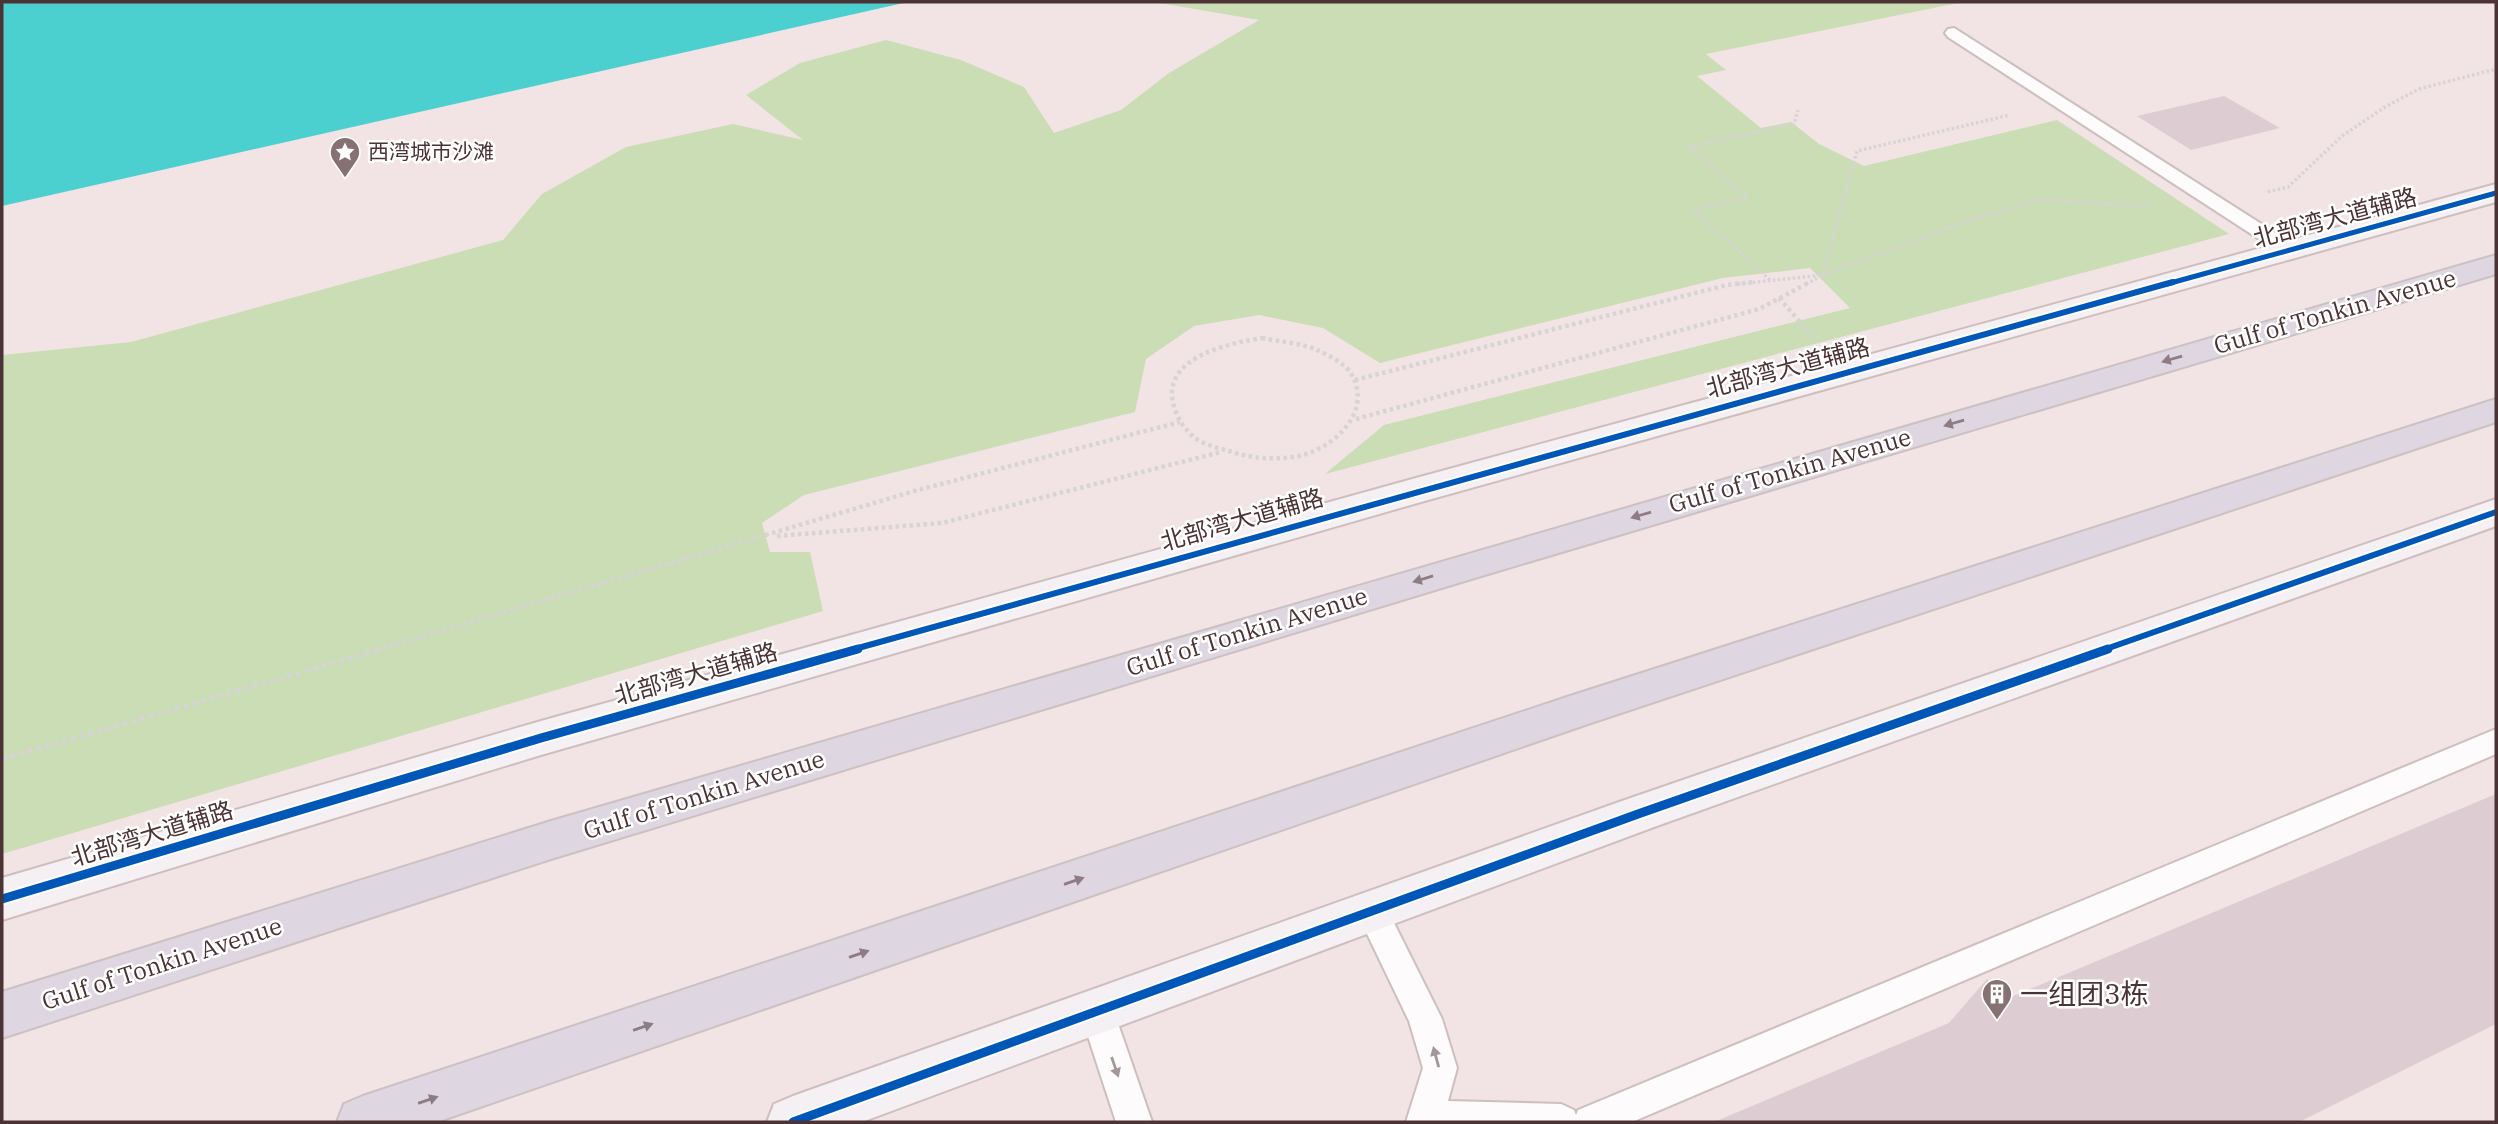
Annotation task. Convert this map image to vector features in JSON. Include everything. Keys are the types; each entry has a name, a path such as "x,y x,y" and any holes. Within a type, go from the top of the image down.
{"highway":[{"name":"Gulf of Tonkin Avenue","path":"2,1015 578,832 1467,566 2496,264"},
{"path":"363,1122 1556,718 2496,410"}],"main road":[{"name":"北部湾大道辅路","path":"2,899 554,734 1456,480 2496,193"},
{"path":"793,1122 1372,911 2496,512"}],"lane":[{"path":"1954,33 2289,250"},
{"path":"1591,1122 2496,741"},
{"path":"1372,911 1425,1019 1440,1068 1426,1120 1561,1122"},
{"path":"1097,1012 1134,1122"}],"path":[{"path":"1356,419 1759,309 1823,275 1969,220 2040,200 2159,207 2219,205 2288,187 2342,136 2385,107 2419,89 2496,69"},
{"path":"1823,275 1857,151 2061,103"},
{"path":"1770,280 1694,211 1747,198 1689,147 1794,124 1798,110"},
{"path":"1355,380 1727,285 1823,275"},
{"path":"1262,338 1301,344 1319,349 1341,362 1355,380 1360,399 1356,419 1340,437 1316,451 1296,456 1253,459 1222,452 1196,439 1180,422 1172,403 1174,383 1186,365 1207,351 1233,342 1262,338"},
{"path":"2,759 769,536 918,490 1180,422"},
{"path":"769,536 942,523 1222,452"}],"green space":[{"path":"1154,2 1963,2 1706,54 1726,70 1697,76 1761,128 1791,122 1819,144 1864,166 2057,120 2229,234 1325,474 1384,425 1850,308 1810,268 1723,278 1380,363 1323,328 1259,315 1194,326 1146,359 1135,412 804,495 762,523 770,552 810,552 823,611 2,854 2,355 131,342 503,240 542,194 626,147 733,124 803,140 746,95 800,63 886,40 961,60 1024,87 1054,133 1121,110 1169,73 1259,20"}],"water":[{"path":"2,2 908,2 2,206"}],"building":[{"path":"2224,96 2280,128 2191,150 2137,116"},
{"path":"2496,794 2496,1024 2299,1122 1714,1122 1949,1023 1987,979 2011,997"}],"cycle path":[{"path":"2,899 541,738 1416,491 2496,193"},
{"path":"793,1122 1638,814 2496,512"}],"place":[{"name":"西湾城市沙滩","path":"345,179"},
{"name":"一组团3栋","path":"1997,1021"}]}
